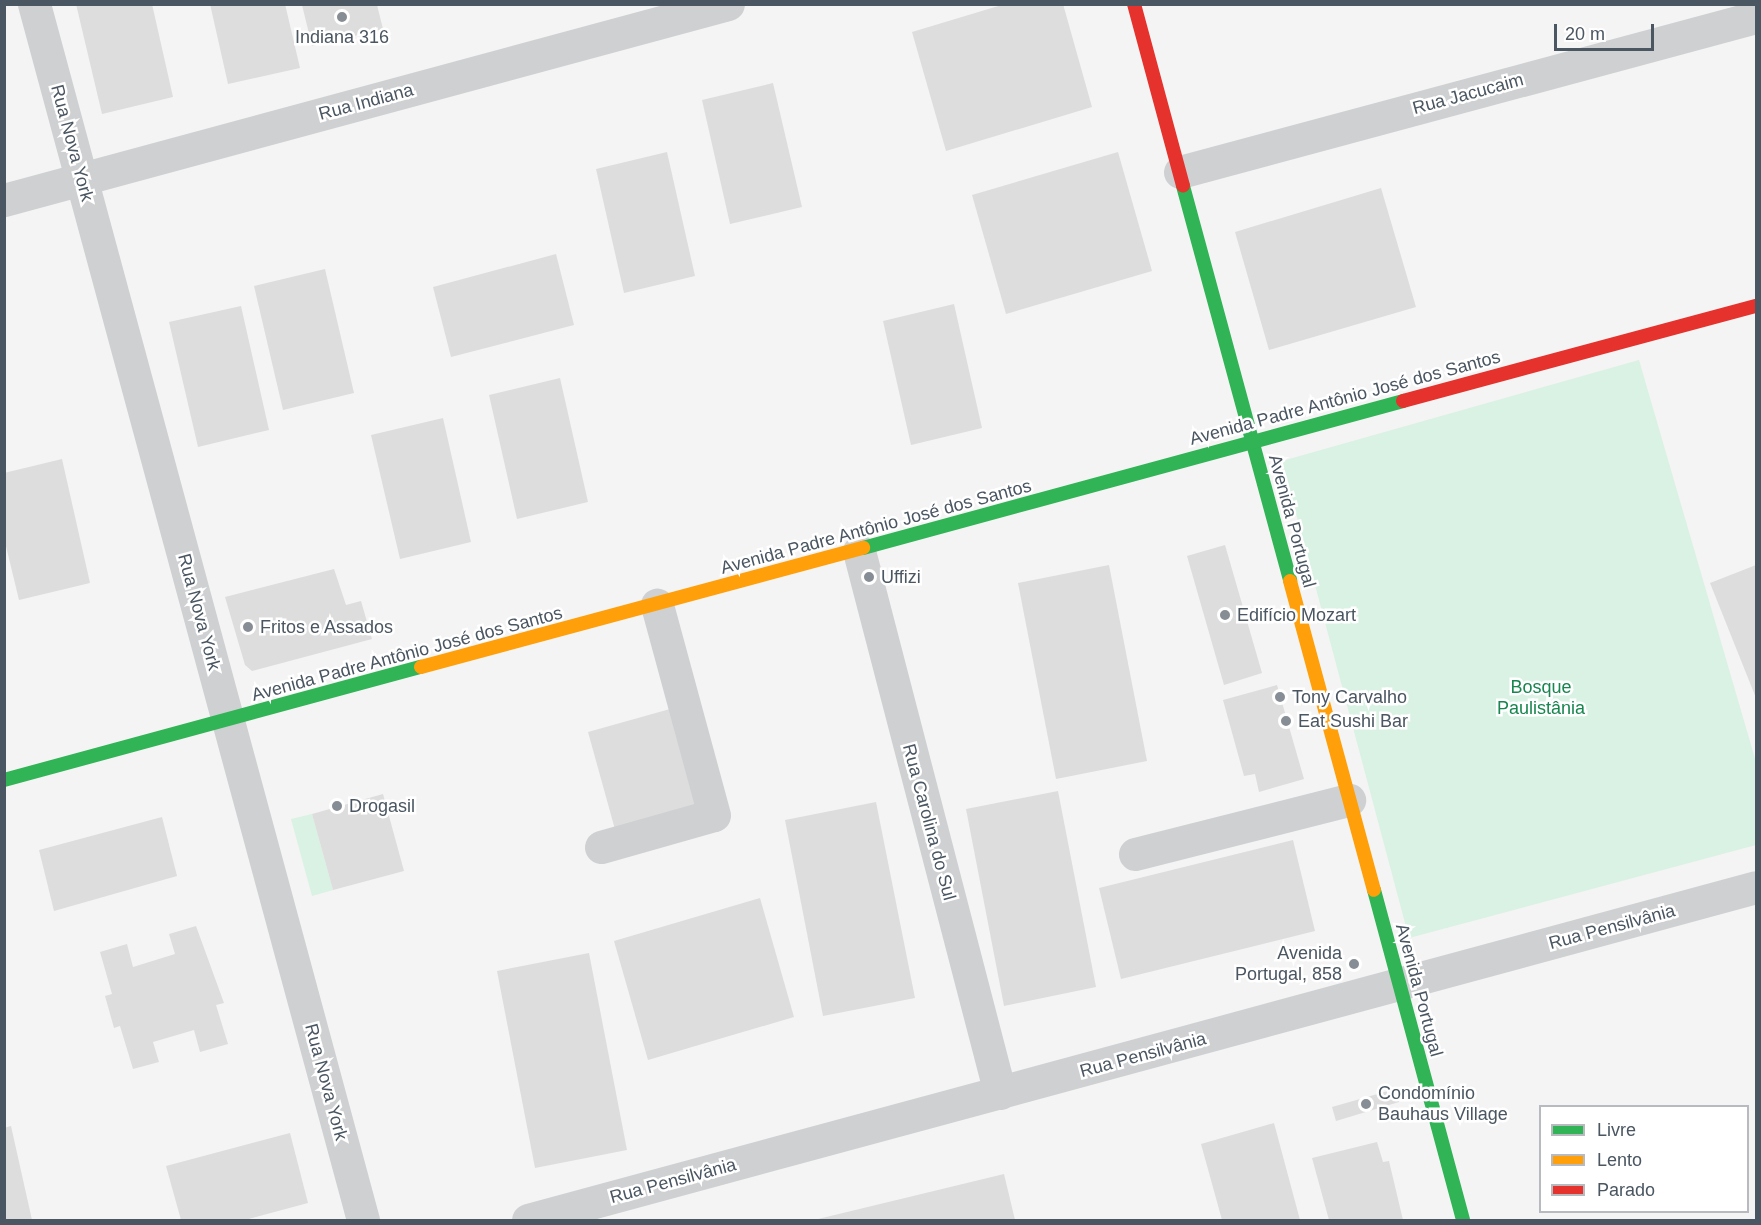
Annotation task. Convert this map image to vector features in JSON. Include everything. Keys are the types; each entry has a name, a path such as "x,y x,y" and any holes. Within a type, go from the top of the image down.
{"street":[{"name":"Rua Nova York","path":"34,4 363,1221"},
{"name":"Rua Indiana","path":"4,200 728,4"},
{"name":"Avenida Portugal","path":"1134,4 1463,1221"},
{"name":"Rua Jacucaim","path":"1180,172 1756,17"},
{"name":"Avenida Padre Antônio José dos Santos","path":"4,780 859,551 1252,441 1756,306"},
{"name":"Rua Carolina do Sul","path":"859,551 1000,1093"},
{"path":"601,847 714,815 657,605"},
{"path":"1135,854 1349,800"},
{"name":"Rua Pensilvânia","path":"528,1221 1399,986 1756,887"}],"green space":[{"name":"Bosque Paulistânia","path":"1639,360 1756,762 1756,845 1409,938 1282,461"},
{"path":"312,814 333,890 312,896 291,819"}],"building":[{"path":"76,4 152,4 173,97 102,114"},
{"path":"210,4 285,4 300,68 228,84"},
{"path":"1005,4 1063,4 1092,107 946,151 912,32"},
{"name":"Indiana 316","path":"302,5 377,5 383,29 312,46"},
{"path":"773,83 802,207 730,224 702,100"},
{"path":"667,152 695,276 624,293 596,169"},
{"path":"1118,152 1152,271 1006,314 972,195"},
{"path":"1381,188 1416,307 1269,350 1235,232"},
{"path":"556,254 574,325 451,357 433,287"},
{"path":"325,269 354,393 283,410 254,286"},
{"path":"954,304 982,428 911,445 883,321"},
{"path":"241,306 269,430 198,447 169,322"},
{"path":"560,378 588,502 517,519 489,395"},
{"path":"443,418 471,542 400,559 371,435"},
{"path":"62,459 90,583 19,600 4,538 4,473"},
{"name":"Edifício Mozart","path":"1225,545 1262,673 1224,685 1187,556"},
{"path":"1109,565 1147,761 1056,779 1018,583"},
{"path":"1756,565 1756,698 1710,583"},
{"path":"334,569 346,605 361,601 372,639 252,671 245,665 225,597"},
{"path":"1277,685 1304,779 1259,792 1255,774 1244,776 1223,700"},
{"path":"670,709 697,810 616,833 588,732"},
{"path":"1058,791 1096,987 1004,1006 966,809"},
{"path":"383,794 404,871 333,890 312,814"},
{"path":"876,802 915,998 823,1016 785,820"},
{"path":"162,817 177,876 54,911 39,850"},
{"path":"1293,840 1315,931 1121,979 1099,888"},
{"path":"760,898 794,1017 648,1060 614,941"},
{"path":"196,926 224,1003 216,1005 228,1044 200,1052 194,1030 153,1042 159,1062 133,1069 120,1026 114,1028 105,996 112,994 100,952 127,944 133,967 175,954 169,934"},
{"path":"589,953 627,1150 535,1168 497,971"},
{"name":"Condomínio Bauhaus Village","path":"1395,1089 1399,1102 1336,1121 1332,1107"},
{"path":"1274,1123 1300,1220 1222,1220 1201,1144"},
{"path":"11,1126 32,1220 4,1220 4,1128"},
{"path":"290,1133 308,1203 245,1220 181,1220 166,1166"},
{"path":"1377,1142 1383,1162 1389,1161 1403,1220 1329,1220 1312,1158"},
{"path":"1004,1174 1015,1220 814,1220"}],"traffic: fast":[{"path":"1183,186 1290,581"},
{"path":"863,548 1403,401"},
{"path":"4,780 421,667"},
{"path":"1374,890 1463,1220"}],"traffic: slow":[{"path":"421,667 863,548"},
{"path":"1290,581 1374,890"}],"traffic: jam":[{"path":"1134,4 1183,186"},
{"path":"1403,401 1756,306"}],"place":[{"name":"Indiana 316","path":"342,17"},
{"name":"Uffizi","path":"869,577"},
{"name":"Edifício Mozart","path":"1225,615"},
{"name":"Fritos e Assados","path":"248,627"},
{"name":"Tony Carvalho","path":"1280,697"},
{"name":"Eat Sushi Bar","path":"1286,721"},
{"name":"Drogasil","path":"337,806"},
{"name":"Avenida Portugal, 858","path":"1354,964"},
{"name":"Condomínio Bauhaus Village","path":"1366,1104"}]}
